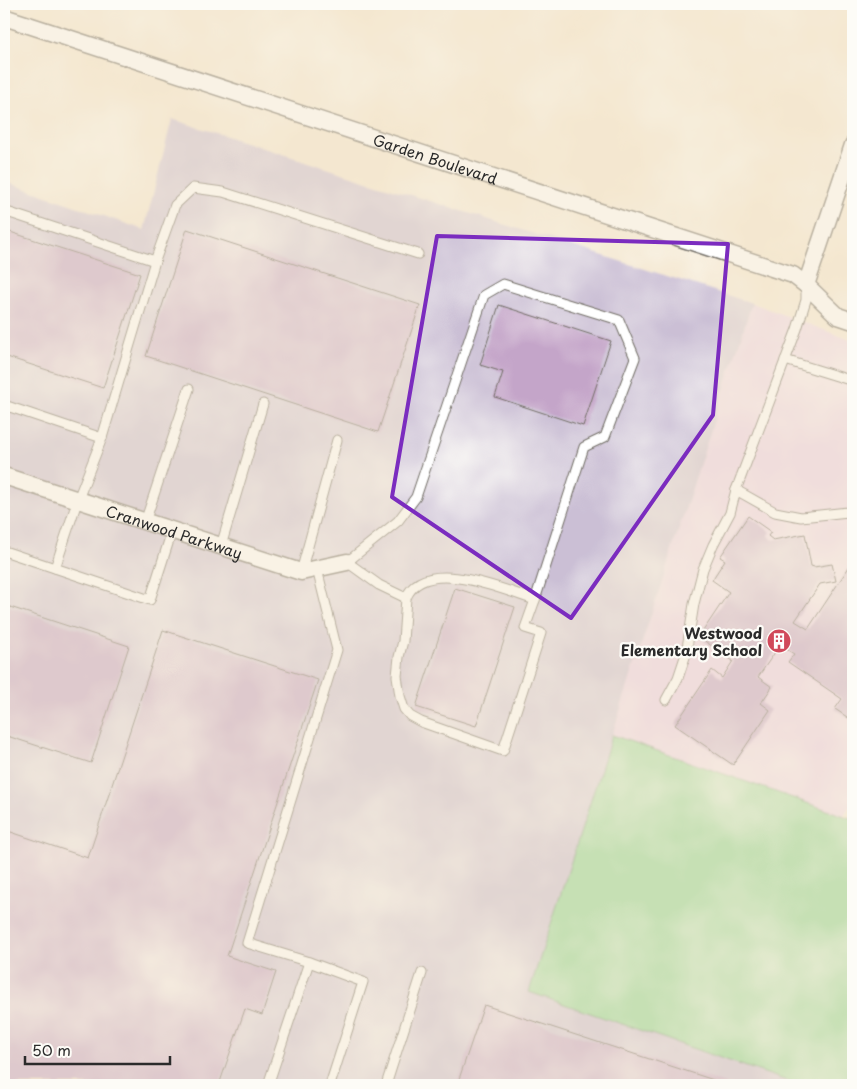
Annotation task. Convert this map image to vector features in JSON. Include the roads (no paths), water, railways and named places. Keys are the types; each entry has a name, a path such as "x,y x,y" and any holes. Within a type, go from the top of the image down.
{"street":[{"name":"Garden Boulevard","path":"4,17 793,275 838,316 853,321"},
{"path":"806,285 853,146"},
{"name":"Cranwood Parkway","path":"4,476 301,572 347,562"}],"lane":[{"path":"55,568 78,499 102,438 155,261 176,205 193,188 223,192 418,254"},
{"path":"4,211 155,261"},
{"path":"406,598 380,585 347,562 398,521 416,497 484,295 503,284 619,320 635,358 605,437 584,447 535,600 525,628 541,633 503,751 421,722 410,716 404,709 397,676 403,641 406,598 409,590 418,581 439,576 462,579 494,586 535,600"},
{"path":"666,700 678,678 686,654 694,604 703,569 730,513 736,490 806,300 806,285"},
{"path":"785,360 853,381"},
{"path":"145,522 189,389"},
{"path":"221,546 263,404"},
{"path":"4,405 102,438"},
{"path":"301,572 337,440"},
{"path":"736,490 775,512 801,517 853,510"},
{"path":"4,551 150,600 172,531"},
{"path":"317,569 337,650 247,943 309,962 363,982 330,1085"},
{"path":"268,1085 309,962"},
{"path":"386,1085 422,973"}],"place":[{"name":"Westwood Elementary School","path":"779,641"}]}
